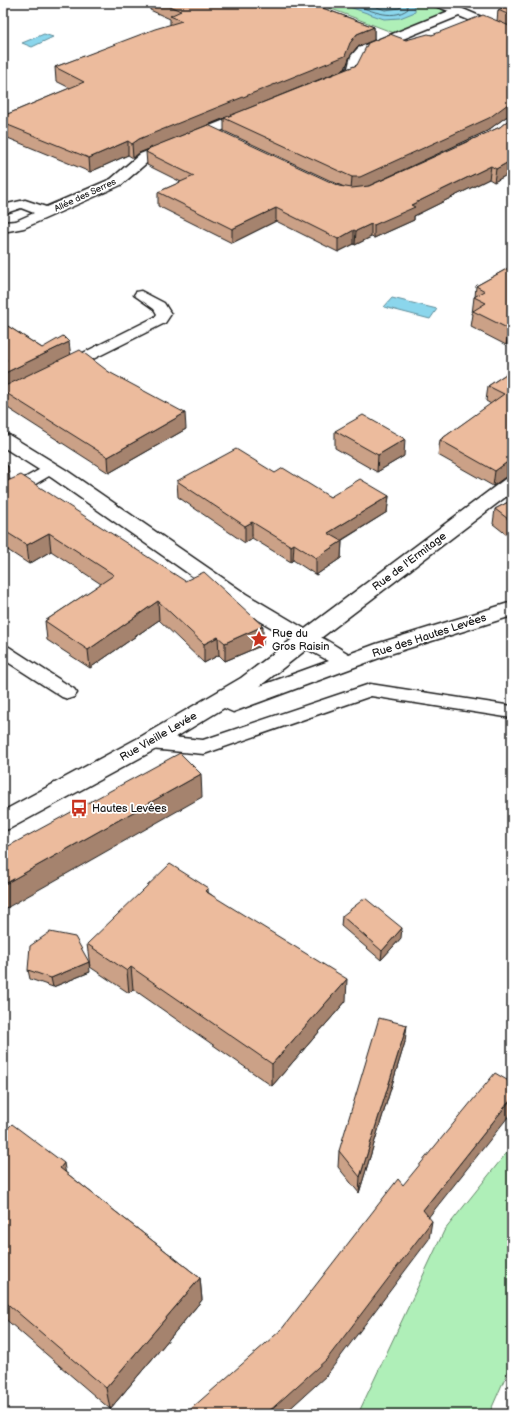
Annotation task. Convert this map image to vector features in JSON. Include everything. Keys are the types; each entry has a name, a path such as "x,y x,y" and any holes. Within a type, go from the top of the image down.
{"street":[{"path":"439,3 512,34"},
{"path":"322,85 351,73 354,70 357,55 362,51 460,11"},
{"name":"Allée des Serres","path":"3,227 19,225 116,182 145,157 265,108"},
{"path":"208,131 222,138"},
{"name":"Allée des Serres","path":"3,210 17,204 25,203 46,213"},
{"path":"3,439 51,469 239,599 347,662"},
{"name":"Rue de l'Ermitage","path":"306,639 512,483"},
{"name":"Rue des Hautes Levées","path":"187,720 347,662 512,609"},
{"name":"Rue Vieille Levée","path":"3,822 150,742 249,683 306,639"}],"lane":[{"path":"53,374 160,320 164,314 159,306 141,295"},
{"path":"3,497 51,469"},
{"path":"3,651 68,694"},
{"path":"150,742 204,747 370,690 512,712"}],"green space":[{"path":"316,3 429,3 445,10 446,14 394,33"},
{"path":"512,1146 512,1362 489,1414 358,1414 444,1231"}],"water":[{"path":"338,3 406,3 415,6 415,12 400,18 384,19"},
{"path":"44,34 53,37 32,47 22,43"},
{"path":"392,298 437,309 430,319 384,307"}],"building":[{"path":"162,3 309,3 374,27 357,34 350,43 345,56 139,139 132,144 128,141 89,158 3,123 3,116 84,82 55,67 155,29 182,21 170,16 181,11"},
{"path":"512,4 512,16 498,10"},
{"path":"483,15 512,27 512,104 508,104 489,118 360,177 352,177 224,118 357,65 368,43 390,34 406,40 428,34 432,35"},
{"path":"512,117 512,160 496,169 491,166 411,205 415,207 374,225 371,224 356,231 354,230 338,239 276,208 232,229 158,192 194,176 146,152 150,148 208,125 339,186 352,188 369,186 500,127"},
{"path":"512,266 512,327 509,329 473,311 486,303 474,297 485,291 476,286"},
{"path":"3,323 42,348 63,336 69,342 3,374 3,362 7,360 3,358"},
{"path":"80,350 109,372 185,413 108,457 3,391 3,387"},
{"path":"512,370 512,461 506,463 495,471 440,440 504,394 488,386"},
{"path":"363,415 405,439 378,455 335,431"},
{"path":"236,449 275,473 283,468 330,497 360,479 389,496 328,533 342,541 316,558 294,544 291,546 252,522 245,526 177,481"},
{"path":"3,463 8,466 3,469"},
{"path":"21,475 185,581 204,572 263,626 225,643 218,637 204,644 158,601 88,650 45,621 114,575 49,533 27,545 3,530 3,483"},
{"path":"512,500 512,522 495,509"},
{"path":"180,753 201,774 3,885 3,849"},
{"path":"170,864 208,888 205,891 347,979 272,1064 131,967 127,971 87,944"},
{"path":"365,898 402,928 382,951 342,916"},
{"path":"50,932 75,937 89,962 51,978 28,970 30,946"},
{"path":"379,1018 407,1025 360,1177 339,1151"},
{"path":"495,1073 512,1083 512,1098 423,1210 432,1221 327,1359 266,1414 185,1414 281,1330 398,1179 403,1185"},
{"path":"12,1124 64,1163 60,1168 200,1278 106,1388 3,1300 3,1133"}],"place":[{"name":"Rue du Gros Raisin","path":"259,639"},
{"name":"Hautes Levées","path":"79,808"}]}
